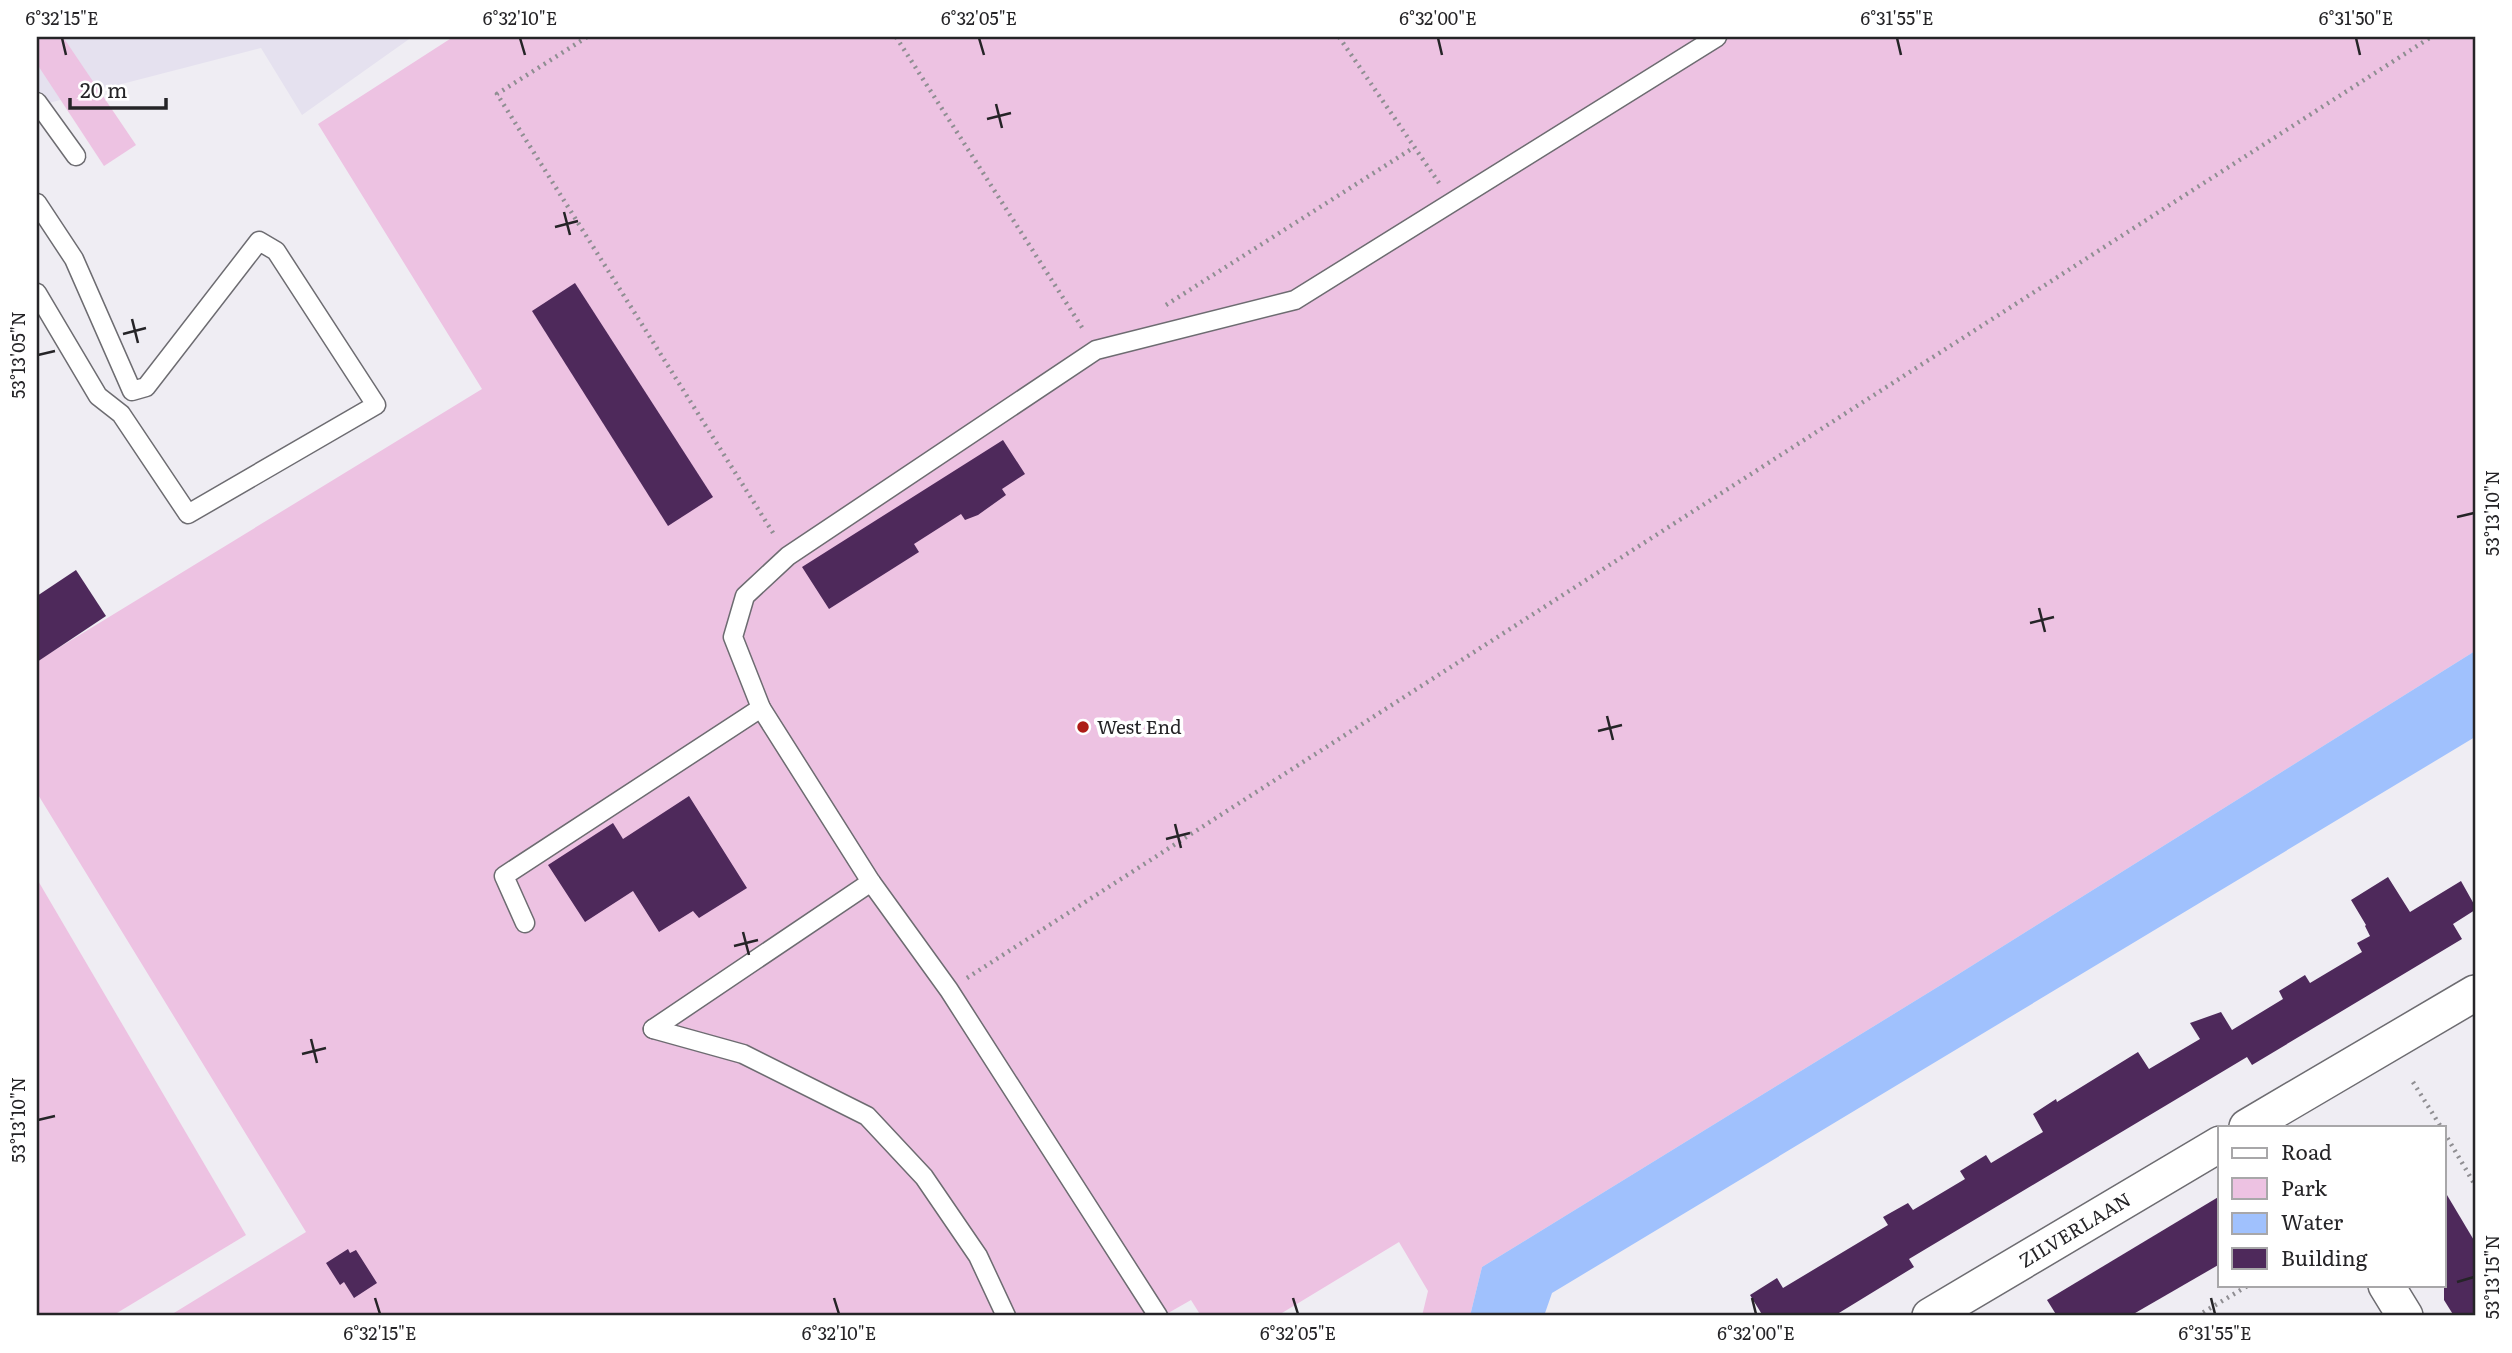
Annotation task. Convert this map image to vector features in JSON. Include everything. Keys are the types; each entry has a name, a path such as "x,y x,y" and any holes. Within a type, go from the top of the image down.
{"street":[{"path":"2252,1126 2284,1118 2475,993"},
{"name":"ZILVERLAAN","path":"1930,1316 2218,1145"},
{"path":"2387,1286 2405,1316"}],"lane":[{"path":"1157,1316 949,989 871,882 761,708 733,637 745,596 788,556 1096,349 1295,300 1717,37"},
{"path":"37,102 76,156"},
{"path":"37,203 74,259 132,391 146,387 259,241 276,251 376,405 188,514 121,414 98,396 37,293"},
{"path":"525,923 504,876 761,708"},
{"path":"871,882 653,1029 743,1054 867,1116 924,1177 978,1256 1006,1316"}],"path":[{"path":"587,37 497,94 788,556"},
{"path":"896,37 1096,349"},
{"path":"1339,37 1452,202"},
{"path":"949,989 2431,37"},
{"path":"1155,312 1413,148"},
{"path":"2413,1082 2440,1126"},
{"path":"2446,1135 2475,1185"},
{"path":"2197,1316 2247,1286"}],"shaded area":[{"path":"37,37 412,37 302,115 261,48 37,106"}],"green space":[{"path":"37,37 63,37 136,145 104,166 37,64"},
{"name":"West End","path":"453,37 2475,37 2475,651 1949,980 1482,1267 1470,1316 1422,1316 1428,1291 1399,1242 1277,1316 1201,1316 1191,1300 1163,1316 169,1316 306,1232 37,793 37,661 482,389 318,124"},
{"path":"37,879 246,1235 112,1316 37,1316"}],"water":[{"path":"2475,651 2475,737 1552,1293 1544,1316 1470,1316 1482,1267 1949,980"}],"building":[{"path":"575,283 713,497 668,526 532,311"},
{"path":"1003,440 1025,474 1002,489 1006,495 978,515 965,520 961,514 914,544 919,552 829,609 802,567"},
{"path":"76,570 106,616 37,662 37,596"},
{"path":"689,796 747,888 699,918 693,911 659,932 633,891 585,922 548,865 613,823 623,839"},
{"path":"2388,877 2410,912 2461,881 2475,906 2475,910 2453,924 2462,939 2252,1065 2247,1057 1909,1259 1914,1267 1834,1316 1763,1316 1750,1295 1777,1278 1783,1288 1888,1225 1883,1217 1908,1203 1913,1210 1965,1179 1960,1171 1986,1155 1991,1163 2043,1132 2033,1114 2056,1099 2057,1102 2138,1052 2149,1069 2200,1039 2190,1023 2221,1012 2232,1030 2283,999 2279,991 2305,975 2310,983 2362,952 2357,943 2370,936 2351,900"},
{"path":"2446,1193 2475,1242 2475,1316 2454,1316 2444,1300"},
{"path":"2218,1197 2218,1265 2130,1316 2057,1316 2047,1300"},
{"path":"348,1249 350,1253 356,1250 377,1283 354,1298 344,1282 340,1285 326,1263"}],"place":[{"name":"West End","path":"1083,727"}]}
